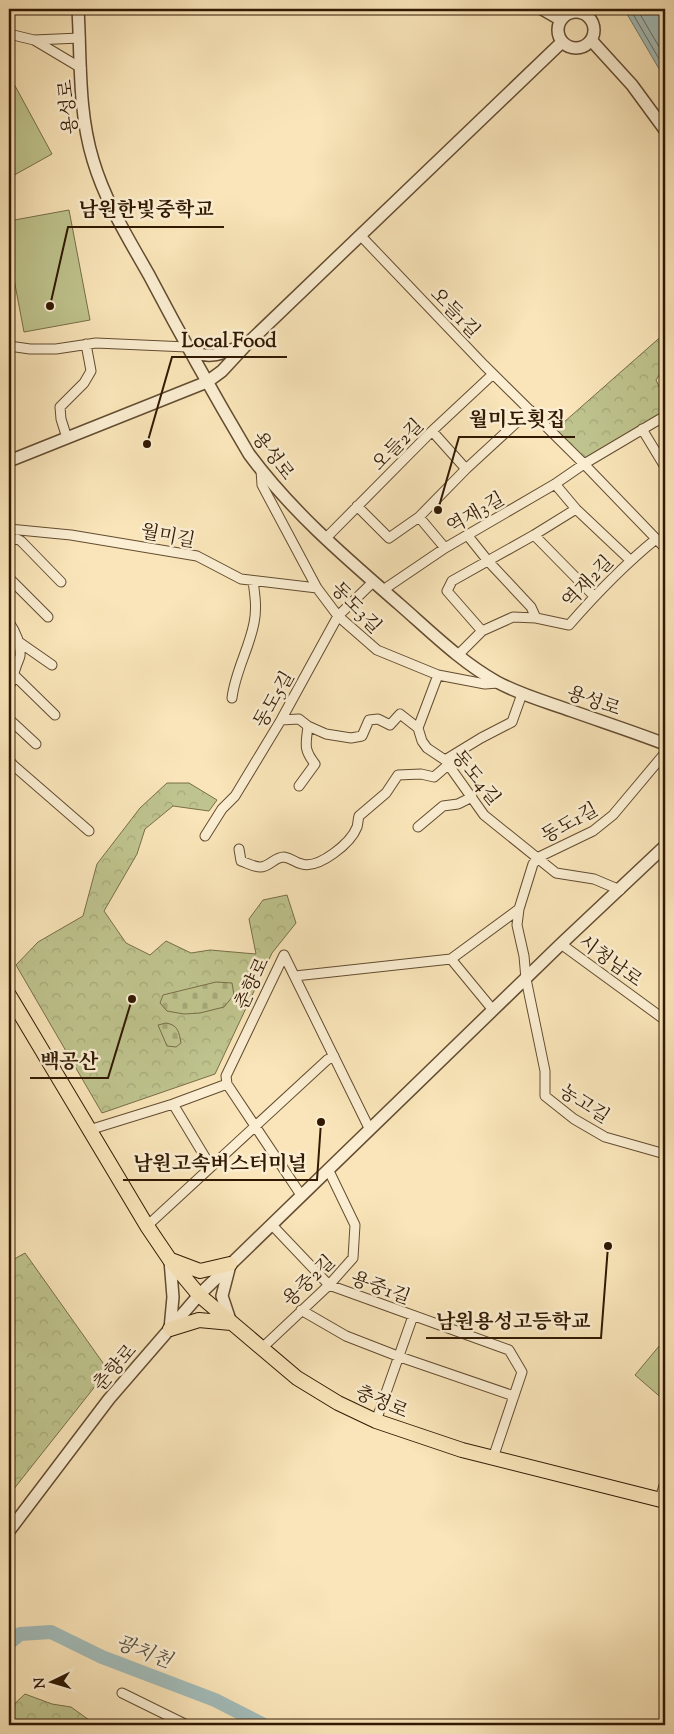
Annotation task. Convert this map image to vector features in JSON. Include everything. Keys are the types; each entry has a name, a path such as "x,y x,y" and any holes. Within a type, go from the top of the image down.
{"main road":[{"name":"충정로","path":"9,995 147,1226 170,1260 200,1294 231,1323 297,1378 376,1421 436,1442 663,1500"},
{"path":"170,1260 200,1271 230,1264"},
{"path":"170,1329 199,1320 231,1323"}],"street":[{"name":"용성로","path":"78,9 83,106 87,136 103,190 187,347 260,470 278,491 326,538 458,656 498,683 522,694 665,744"},
{"path":"542,9 561,20"},
{"path":"570,13 583,13 592,22 593,34 591,40 582,47 577,48 566,45 562,42 558,31 561,20 570,13"},
{"path":"9,34 34,40 80,38"},
{"path":"34,40 81,68"},
{"path":"591,40 632,85 665,130"},
{"path":"9,461 208,382 222,371 246,344 562,42"},
{"name":"오들1길","path":"360,235 493,374 665,548"},
{"path":"9,346 30,349 56,349 96,343 187,347 199,354 215,356 246,344"},
{"path":"68,438 61,419 60,407 84,383 91,371 86,344"},
{"name":"오들2길","path":"326,538 432,431 493,374"},
{"path":"357,506 389,538 419,517 466,469 530,410"},
{"name":"역재3길","path":"383,590 445,548 555,484 584,464 665,416"},
{"path":"642,429 665,467"},
{"path":"432,431 466,469"},
{"name":"동도3길","path":"260,470 262,484 317,588 338,616 377,650 438,675 485,684 498,683"},
{"path":"555,484 576,509 630,560"},
{"path":"482,632 447,591 452,581 576,509"},
{"path":"419,517 445,548"},
{"name":"월미길","path":"9,529 71,535 197,556 241,579 317,588"},
{"path":"534,535 594,596"},
{"path":"468,536 488,561 531,607 536,618"},
{"path":"9,541 17,539 21,541 61,582"},
{"name":"역재2길","path":"458,656 482,632 513,617 536,618 569,624 630,560 656,539"},
{"path":"9,578 48,617"},
{"path":"232,698 238,671 254,623 256,606 253,581"},
{"name":"동도5길","path":"205,836 222,809 235,796 282,720 338,616 374,582"},
{"path":"9,622 19,642 20,656 11,673 13,681 9,686"},
{"path":"19,642 52,665"},
{"path":"11,673 55,714"},
{"path":"282,720 299,719 308,726 326,734 352,738 362,736 370,720 378,719 390,725 400,714 418,728 438,675"},
{"path":"239,849 241,861 260,867 268,865 276,858 292,858 302,864 314,864 330,857 349,839 357,828 359,816 386,793 398,775 421,774 434,777 447,762 481,738 512,722 522,694"},
{"path":"9,720 36,744"},
{"path":"299,786 314,764 307,754 308,726"},
{"name":"동도4길","path":"418,728 422,741 427,748 447,762 484,814 539,857 556,873 594,879 620,890"},
{"name":"동도1길","path":"526,979 524,956 517,925 519,908 533,864 539,857 593,830 613,815 665,753"},
{"path":"9,760 12,765 89,831"},
{"path":"418,827 442,806 458,804 472,797"},
{"name":"춘향로","path":"9,1531 109,1399 200,1294 561,944 665,846"},
{"path":"295,976 451,959 519,908"},
{"name":"시청남로","path":"561,944 665,1020"},
{"name":"춘향로","path":"227,1084 226,1076 284,954 370,1130"},
{"path":"451,959 493,1010"},
{"name":"농고길","path":"526,979 545,1071 545,1096 574,1119 606,1137 665,1154"},
{"path":"147,1226 327,1060 334,1056"},
{"path":"89,1130 173,1104 227,1084 301,1196"},
{"path":"173,1104 211,1167"},
{"name":"용중2길","path":"261,1349 328,1285 353,1258 355,1225 328,1170"},
{"name":"용중1길","path":"272,1226 328,1285 509,1350 522,1372 493,1458"},
{"path":"170,1260 174,1298 170,1329"},
{"path":"230,1264 222,1296 231,1323"},
{"path":"301,1310 346,1336 400,1357 514,1396"},
{"path":"376,1421 413,1316"},
{"path":"663,1500 665,1482"},
{"path":"122,1693 187,1725"}],"green space":[{"path":"13,82 52,154 9,178 9,84"},
{"path":"69,210 90,320 24,332 9,253 9,221"},
{"path":"665,333 665,366 656,380 665,399 665,412 585,460 555,430"},
{"path":"167,783 189,783 217,800 209,811 173,806 145,829 137,854 104,911 126,943 150,955 166,941 191,953 210,950 256,954 249,919 263,900 287,895 296,923 272,953 215,1074 102,1113 16,965 38,942 83,916 97,864 140,808"},
{"path":"216,982 232,983 234,995 224,1007 200,1013 184,1014 167,1011 160,1003 163,995"},
{"path":"166,1023 173,1025 179,1032 181,1043 176,1047 167,1046 158,1025"},
{"path":"25,1253 108,1370 9,1495 9,1262"},
{"path":"665,1339 665,1401 635,1375"},
{"path":"25,1694 52,1704 71,1707 96,1725 9,1725 9,1709"}],"water":[{"path":"624,9 665,9 665,79"}],"waterway":[{"name":"광치천","path":"9,1643 20,1634 51,1632 102,1657 215,1700 264,1725"}],"place":[{"name":"남원한빛중학교","path":"50,306"},
{"name":"Local Food","path":"147,444"},
{"name":"월미도횟집","path":"438,510"},
{"name":"백공산","path":"132,999"},
{"name":"남원고속버스터미널","path":"321,1122"},
{"name":"남원용성고등학교","path":"608,1246"}]}
